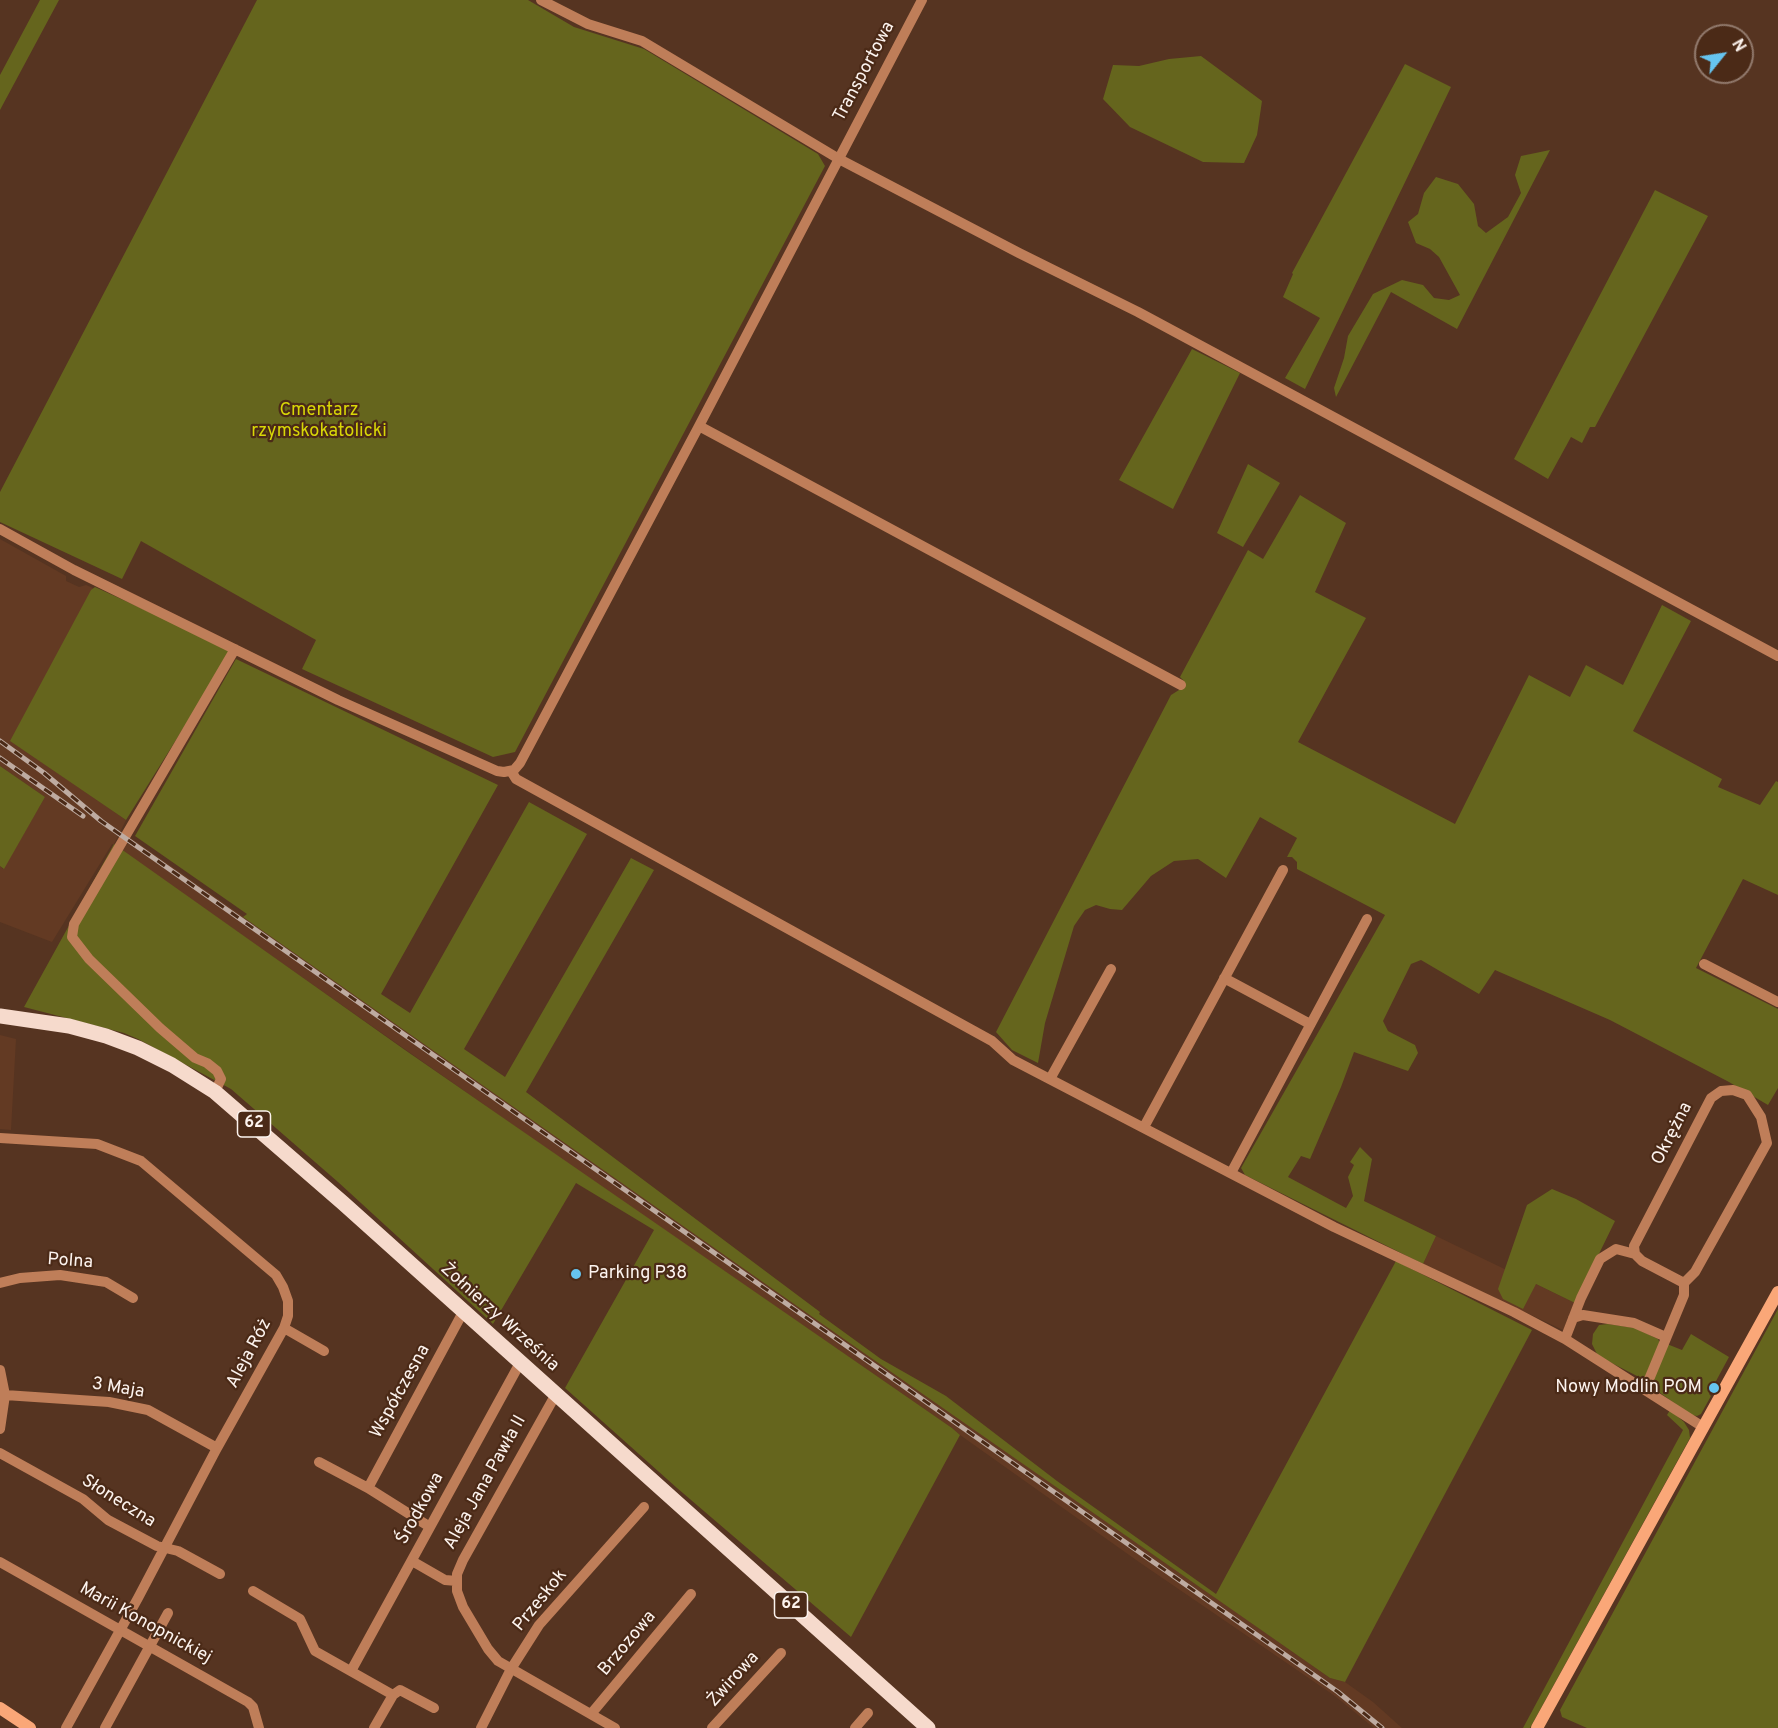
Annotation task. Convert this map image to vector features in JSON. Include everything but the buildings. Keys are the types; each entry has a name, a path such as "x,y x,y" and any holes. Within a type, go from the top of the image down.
{"main road":[{"name":"Żołnierzy Września","path":"0,1016 69,1026 106,1036 138,1048 172,1065 215,1092 255,1125 928,1728"}],"street":[{"path":"541,0 588,24 642,41 839,159 1138,312 1778,656"},
{"name":"Transportowa","path":"511,771 520,764 921,0"},
{"path":"699,426 1181,685"},
{"path":"0,529 74,570 338,700 497,771 511,771 516,779 992,1041 1005,1053 1050,1079 1335,1227 1514,1312 1565,1339 1703,1427"},
{"path":"215,1092 221,1079 218,1071 195,1058 160,1028 89,959 72,937 74,924 235,649"},
{"path":"1144,1127 1283,870"},
{"path":"1231,1173 1367,919"},
{"path":"1704,964 1778,1002"},
{"path":"1050,1079 1110,969"},
{"path":"1224,978 1310,1024"},
{"name":"Okrężna","path":"1635,1254 1634,1245 1711,1098 1721,1091 1728,1090 1747,1095 1761,1117 1767,1143 1695,1272 1684,1283 1684,1295 1645,1389"},
{"name":"Aleja Róż","path":"0,1138 97,1144 141,1161 276,1275 288,1301 288,1316 284,1328 66,1728"},
{"path":"1565,1339 1600,1259 1616,1249 1635,1254 1642,1261 1684,1283"},
{"name":"Polna","path":"0,1283 20,1278 60,1275 106,1282 133,1298"},
{"path":"1537,1728 1778,1292"},
{"name":"Współczesna","path":"368,1488 463,1312"},
{"path":"1573,1318 1592,1315 1634,1323 1666,1337"},
{"path":"284,1328 324,1352"},
{"name":"Środkowa","path":"351,1671 520,1363"},
{"path":"0,1370 5,1395 0,1430"},
{"name":"Aleja Jana Pawła II","path":"556,1394 463,1560 457,1574 457,1591 488,1649 498,1661 615,1728"},
{"name":"3 Maja","path":"5,1395 109,1402 148,1410 217,1448"},
{"name":"Słoneczna","path":"0,1453 83,1498 108,1520 157,1546 178,1551 220,1574"},
{"path":"319,1462 368,1488 430,1527"},
{"name":"Przeskok","path":"481,1728 511,1669 539,1625 644,1507"},
{"path":"412,1561 445,1580 457,1581"},
{"name":"Marii Konopnickiej","path":"0,1562 248,1702 254,1707 259,1728"},
{"path":"253,1591 300,1619 315,1651 393,1695"},
{"name":"Brzozowa","path":"591,1714 691,1594"},
{"path":"105,1728 168,1613"},
{"name":"Żwirowa","path":"712,1728 781,1653"},
{"path":"374,1728 393,1695 400,1690 434,1708"},
{"path":"0,1708 30,1728"},
{"path":"855,1728 868,1713"}],"shaded area":[{"path":"0,539 66,576 66,581 79,587 86,585 93,588 11,741 126,820 114,844 52,942 0,922 0,866 3,869 45,797 0,766"},
{"path":"131,838 1330,1678 1345,1682 1373,1702 1402,1728 1374,1728 1335,1696 1139,1562 952,1428 580,1172 122,851"},
{"path":"0,1035 16,1039 11,1130 0,1129"},
{"path":"1436,1236 1575,1303 1563,1330 1423,1264"}],"green space":[{"path":"40,0 59,0 0,110 0,75"},
{"name":"Cmentarz rzymskokatolicki","path":"257,0 528,0 574,27 644,49 818,154 825,166 515,752 493,757 302,669 316,640 141,541 122,579 0,522 0,492"},
{"path":"1201,56 1262,101 1257,135 1244,163 1203,162 1130,127 1103,99 1113,65 1139,66 1169,59"},
{"path":"1405,64 1451,87 1305,389 1285,378 1320,318 1283,297 1292,273"},
{"path":"1550,150 1457,329 1391,292 1336,397 1334,388 1344,358 1348,336 1373,294 1402,280 1423,285 1434,298 1449,300 1460,295 1439,257 1430,249 1416,243 1408,222 1418,214 1424,193 1436,177 1458,184 1474,204 1478,226 1486,233 1508,217 1521,193 1515,175 1521,156"},
{"path":"1655,190 1708,216 1595,427 1590,427 1582,443 1571,437 1548,479 1514,459"},
{"path":"1192,349 1240,373 1173,509 1119,480"},
{"path":"1248,464 1280,483 1243,547 1217,533"},
{"path":"1300,495 1346,523 1315,592 1366,618 1298,742 1455,824 1529,675 1570,697 1586,665 1623,685 1662,605 1691,621 1633,731 1722,779 1718,787 1760,805 1776,781 1778,782 1778,895 1743,879 1696,968 1778,1009 1778,1088 1768,1105 1610,1020 1495,970 1479,994 1421,960 1411,964 1383,1021 1388,1031 1415,1045 1418,1053 1408,1071 1354,1052 1310,1159 1301,1156 1288,1177 1346,1208 1353,1196 1348,1177 1354,1165 1350,1162 1360,1147 1372,1159 1364,1201 1436,1236 1423,1264 1245,1175 1241,1168 1385,915 1297,869 1297,862 1292,857 1287,857 1297,838 1260,817 1226,878 1198,859 1174,861 1151,876 1122,910 1096,905 1085,910 1074,926 1045,1023 1038,1063 1012,1050 996,1032 1171,695 1179,690 1184,681 1180,677 1248,550 1263,559"},
{"path":"95,587 230,649 126,820 10,741 91,590"},
{"path":"236,659 498,785 381,994 410,1013 529,802 587,834 464,1049 505,1077 631,858 654,870 526,1092 820,1312 819,1314 881,1359 946,1396 1057,1481 1216,1594 1396,1261 1532,1330 1345,1682 1330,1678 844,1339 243,917 247,914 135,836"},
{"path":"0,766 45,797 4,869 0,866"},
{"path":"114,844 405,1050 960,1435 851,1637 677,1488 565,1388 654,1230 576,1183 493,1324 338,1182 231,1089 124,1033 24,1007"},
{"path":"1552,1189 1576,1199 1615,1221 1575,1303 1536,1284 1523,1309 1503,1299 1498,1289 1527,1205"},
{"path":"1778,1309 1778,1728 1587,1728 1562,1717 1560,1710"},
{"path":"1599,1325 1635,1328 1658,1339 1660,1343 1645,1377 1639,1377 1598,1356 1592,1344 1593,1334"},
{"path":"1691,1334 1729,1357 1709,1394 1711,1396 1701,1414 1697,1416 1691,1415 1656,1390 1652,1381 1667,1344 1682,1350"},
{"path":"1670,1410 1684,1422 1689,1430 1690,1438 1530,1728 1523,1728 1683,1430 1667,1415"}],"railway":[{"path":"0,741 44,773 101,821 1338,1692 1382,1728"},
{"path":"0,758 83,816"}],"place":[{"name":"Parking P38","path":"576,1274"},
{"name":"Nowy Modlin POM","path":"1714,1388"}]}
